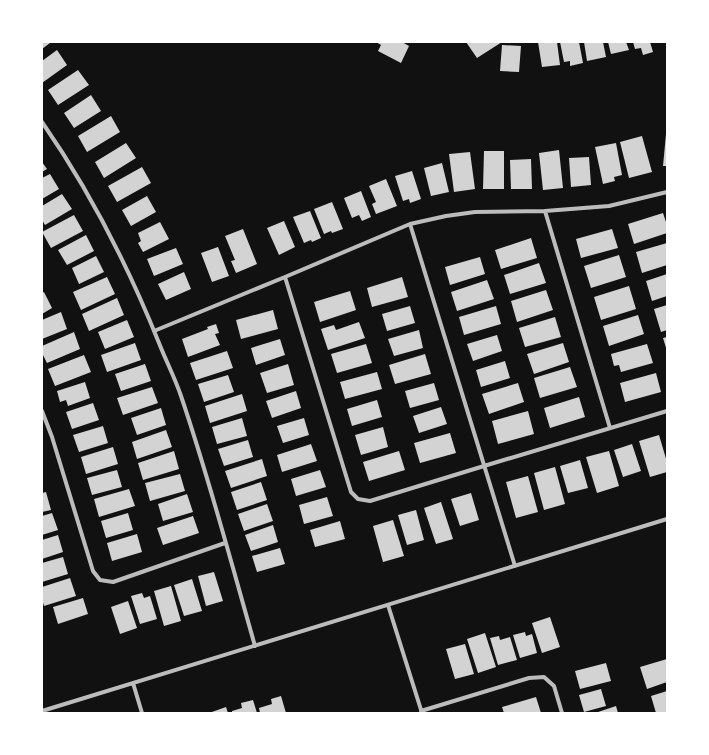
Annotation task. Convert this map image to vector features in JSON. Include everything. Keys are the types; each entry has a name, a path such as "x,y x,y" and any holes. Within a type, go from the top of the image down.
{"street":[{"path":"42,122 87,193 134,284 154,331 180,395 196,442 255,646"},
{"path":"154,331 285,278 410,224 446,216 476,212 545,211 609,206 667,192"},
{"path":"545,211 610,428"},
{"path":"410,224 515,566"},
{"path":"285,278 351,492 358,499 370,502 667,411"},
{"path":"42,411 52,437 93,570 100,580 113,582 225,543"},
{"path":"42,711 667,519"},
{"path":"388,605 422,712 529,678 544,677 554,686 562,713"},
{"path":"133,683 142,713"}],"building":[{"path":"42,42 49,42 50,43 42,49"},
{"path":"376,42 402,42 409,46 401,63 378,51 381,45"},
{"path":"466,42 502,42 477,58"},
{"path":"538,42 557,42 560,65 542,67"},
{"path":"560,42 579,42 583,63 570,66 570,61 564,62"},
{"path":"584,42 603,42 606,57 587,61"},
{"path":"608,42 626,42 629,50 611,54"},
{"path":"633,42 650,42 653,52 643,55 641,48 635,49"},
{"path":"502,45 521,46 519,72 500,71"},
{"path":"57,50 67,65 42,83 42,61"},
{"path":"78,70 89,85 58,105 48,90"},
{"path":"91,95 101,111 74,128 64,113"},
{"path":"111,116 120,132 87,152 78,136"},
{"path":"666,134 667,166 663,166"},
{"path":"642,136 652,172 629,178 620,142"},
{"path":"126,143 136,158 104,178 95,162"},
{"path":"616,143 622,175 614,177 615,181 603,184 595,147"},
{"path":"559,150 563,188 543,190 539,153"},
{"path":"484,151 504,151 504,189 483,189"},
{"path":"470,152 475,189 454,192 449,154"},
{"path":"589,157 591,185 571,187 569,158"},
{"path":"531,159 532,189 511,189 510,160"},
{"path":"42,162 47,169 42,172"},
{"path":"442,163 449,192 431,196 424,168"},
{"path":"142,167 151,183 117,202 108,186"},
{"path":"412,171 421,199 410,203 409,199 403,201 395,176"},
{"path":"50,174 59,189 42,199 42,178"},
{"path":"386,179 397,206 376,214 372,204 376,202 369,186"},
{"path":"361,191 371,217 362,221 359,215 352,218 344,198"},
{"path":"62,194 72,209 45,225 42,220 42,206"},
{"path":"147,196 156,212 131,226 122,210"},
{"path":"332,202 343,229 324,234 314,209"},
{"path":"310,211 321,238 312,242 311,240 304,243 293,217"},
{"path":"663,213 667,225 667,233 634,244 628,224"},
{"path":"74,215 83,231 51,248 42,232"},
{"path":"284,221 295,247 279,255 267,228"},
{"path":"160,222 169,239 143,252 138,243 141,241 138,233"},
{"path":"243,229 257,264 236,273 231,261 235,260 225,236"},
{"path":"612,229 618,248 581,258 576,239"},
{"path":"86,235 94,251 67,265 58,250"},
{"path":"531,238 537,258 501,269 495,250"},
{"path":"667,243 667,265 642,273 636,252"},
{"path":"218,247 229,276 212,282 201,253"},
{"path":"176,248 183,264 154,276 147,259"},
{"path":"619,255 626,277 591,288 584,266"},
{"path":"96,256 104,272 79,284 72,268"},
{"path":"480,257 485,274 450,285 445,267"},
{"path":"539,263 546,283 510,294 504,275"},
{"path":"184,272 191,289 166,300 158,284"},
{"path":"667,274 667,296 652,301 646,281"},
{"path":"107,277 115,294 81,310 73,292"},
{"path":"402,277 408,297 372,307 367,288"},
{"path":"487,280 494,299 457,311 451,292"},
{"path":"629,286 636,309 601,320 594,297"},
{"path":"546,290 553,310 517,322 511,301"},
{"path":"350,291 356,310 320,322 314,302"},
{"path":"44,292 52,308 42,314 42,293"},
{"path":"117,298 124,315 89,331 82,314"},
{"path":"667,305 667,330 661,332 654,309"},
{"path":"410,306 415,323 387,331 382,314"},
{"path":"496,306 501,324 464,335 459,317"},
{"path":"273,310 278,329 241,339 236,320"},
{"path":"61,312 67,329 42,339 42,320"},
{"path":"638,315 644,334 609,346 603,326"},
{"path":"555,317 561,337 525,347 519,328"},
{"path":"127,320 134,337 105,349 98,332"},
{"path":"359,322 365,338 328,350 321,329 334,325 336,330"},
{"path":"216,324 219,333 215,334 220,345 188,357 182,339 208,329 207,327"},
{"path":"419,330 423,348 394,356 388,339"},
{"path":"74,332 80,349 47,363 42,353 42,346"},
{"path":"497,335 502,351 473,361 467,344"},
{"path":"667,337 667,351 663,338"},
{"path":"280,339 285,355 256,365 251,348"},
{"path":"135,343 141,360 107,372 101,355"},
{"path":"563,343 569,362 534,374 527,354"},
{"path":"366,344 372,363 337,373 331,354"},
{"path":"647,344 653,363 621,372 619,365 614,366 611,354"},
{"path":"227,351 233,368 196,380 190,363"},
{"path":"425,354 431,374 395,384 389,365"},
{"path":"84,355 91,372 55,386 48,369"},
{"path":"505,361 510,378 481,387 476,370"},
{"path":"145,364 151,381 121,391 115,374"},
{"path":"288,364 294,385 267,393 260,373"},
{"path":"570,367 577,387 540,398 534,378"},
{"path":"377,372 382,389 345,399 340,382"},
{"path":"656,373 661,392 625,402 620,383"},
{"path":"228,375 234,392 204,402 198,384"},
{"path":"85,382 90,398 68,406 66,400 60,402 57,391"},
{"path":"434,383 439,400 410,408 405,391"},
{"path":"518,383 524,402 489,414 482,394"},
{"path":"152,387 158,403 123,415 117,398"},
{"path":"296,391 301,408 272,418 266,401"},
{"path":"242,394 247,411 210,423 205,406"},
{"path":"579,397 585,417 550,428 544,408"},
{"path":"377,400 382,417 352,426 347,409"},
{"path":"93,403 99,420 72,429 66,412"},
{"path":"441,407 447,424 419,433 413,416"},
{"path":"161,408 166,425 137,435 131,418"},
{"path":"528,411 534,434 498,444 492,421"},
{"path":"242,418 247,436 217,444 212,427"},
{"path":"304,418 309,435 283,443 277,426"},
{"path":"103,426 108,443 79,452 73,435"},
{"path":"383,427 388,447 361,455 355,435"},
{"path":"166,430 172,447 137,459 132,442"},
{"path":"450,433 456,453 420,463 414,443"},
{"path":"659,435 667,462 667,472 650,477 639,441"},
{"path":"248,440 253,457 224,466 218,449"},
{"path":"311,444 317,461 282,472 277,455"},
{"path":"632,444 641,471 623,477 614,450"},
{"path":"113,447 118,464 86,474 81,457"},
{"path":"174,451 179,469 143,480 138,463"},
{"path":"399,451 405,470 369,481 363,462"},
{"path":"609,451 619,486 597,493 586,457"},
{"path":"262,459 267,476 231,488 225,471"},
{"path":"580,460 588,488 568,493 560,466"},
{"path":"555,467 565,504 544,510 534,473"},
{"path":"117,470 122,487 92,495 87,478"},
{"path":"320,470 326,487 296,496 291,479"},
{"path":"180,474 185,491 150,501 145,483"},
{"path":"528,476 538,512 516,518 506,482"},
{"path":"261,482 267,500 237,510 231,492"},
{"path":"129,489 135,506 99,517 94,499"},
{"path":"46,492 51,510 42,512 42,493"},
{"path":"471,493 479,520 460,526 451,499"},
{"path":"187,494 193,512 163,521 158,504"},
{"path":"327,497 333,516 304,524 299,505"},
{"path":"441,502 453,539 436,544 424,508"},
{"path":"267,504 273,521 244,531 238,514"},
{"path":"416,510 424,540 407,545 398,515"},
{"path":"52,513 58,530 42,535 42,516"},
{"path":"128,513 133,530 106,538 101,521"},
{"path":"193,516 199,533 163,545 157,528"},
{"path":"393,520 404,556 383,562 373,526"},
{"path":"340,521 345,539 315,547 310,530"},
{"path":"273,525 278,542 251,551 245,535"},
{"path":"137,534 142,552 112,561 107,543"},
{"path":"58,535 63,552 42,559 42,540"},
{"path":"280,548 285,564 257,572 252,556"},
{"path":"63,557 68,574 42,582 42,563"},
{"path":"214,572 223,601 206,606 198,576"},
{"path":"70,578 76,596 44,606 42,599 42,587"},
{"path":"192,579 202,611 184,616 174,585"},
{"path":"171,586 181,621 164,626 154,591"},
{"path":"142,593 144,598 150,596 157,619 140,624 131,596"},
{"path":"83,598 88,614 58,624 53,607"},
{"path":"128,601 137,628 120,634 111,607"},
{"path":"550,617 560,647 542,653 532,623"},
{"path":"525,632 526,636 532,634 537,653 520,658 513,635"},
{"path":"485,633 496,667 478,673 467,639"},
{"path":"499,636 500,640 510,637 517,660 498,665 490,638"},
{"path":"465,644 474,674 455,679 446,649"},
{"path":"667,659 667,682 647,689 640,667"},
{"path":"606,663 611,681 580,689 575,671"},
{"path":"601,689 606,706 584,712 579,695"},
{"path":"667,691 667,713 656,713 651,696"},
{"path":"281,696 286,713 260,713 259,708 272,704 271,699"},
{"path":"536,697 541,713 504,713 502,707"},
{"path":"253,700 257,713 232,713 232,711 242,708 241,703"},
{"path":"616,706 618,713 595,713"},
{"path":"226,707 228,713 209,713"}]}
